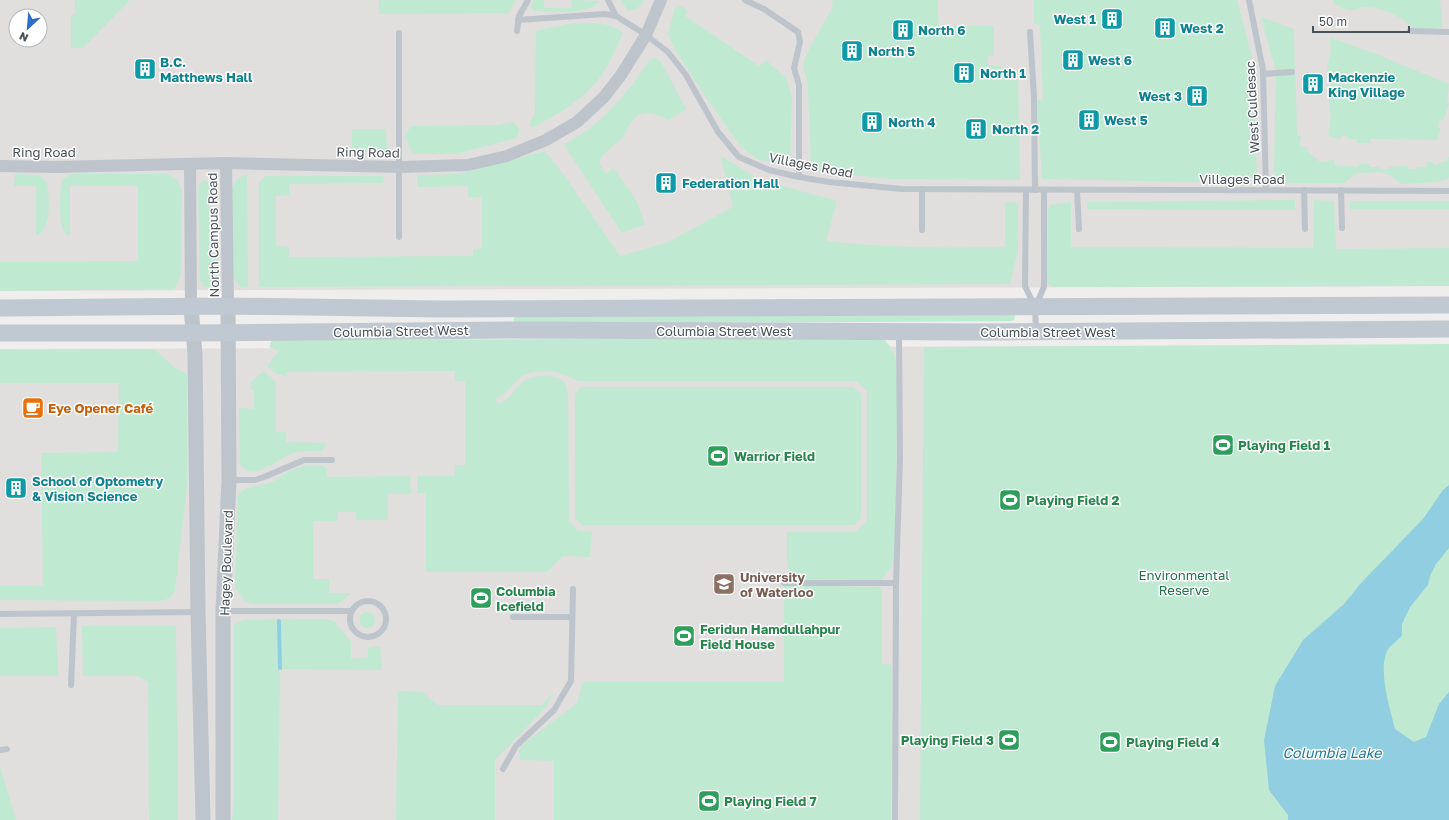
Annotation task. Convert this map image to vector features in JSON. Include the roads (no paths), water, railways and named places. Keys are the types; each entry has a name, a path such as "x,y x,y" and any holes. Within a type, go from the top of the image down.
{"main road":[{"name":"Columbia Street West","path":"0,333 229,333 506,319 1035,307 1449,305"},
{"name":"Columbia Street West","path":"0,308 228,306 506,319 899,332 1449,329"}],"street":[{"name":"Ring Road","path":"0,166 55,167 226,163 400,167 468,164 508,156 546,140 577,122 604,97 621,76 646,35 661,0"},
{"name":"North Campus Road","path":"226,163 228,306"},
{"name":"North Campus Road","path":"190,164 191,307"},
{"name":"Hagey Boulevard","path":"223,820 223,611 229,480 228,306"},
{"name":"Hagey Boulevard","path":"191,307 192,333 195,354 198,612 203,820"},
{"path":"198,612 223,611"}],"lane":[{"path":"517,31 518,20 524,5 528,0"},
{"path":"608,0 616,16"},
{"path":"745,0 764,9 798,32 800,42 794,68 800,85 799,177"},
{"name":"West Culdesac","path":"1249,0 1263,74 1266,190"},
{"path":"518,20 606,14 616,16"},
{"name":"Villages Road","path":"616,16 646,35 668,52 686,75 718,132 739,157 769,170 799,177 862,186 922,189 1449,191"},
{"path":"1410,31 1449,32"},
{"path":"1030,32 1034,97 1035,190"},
{"path":"399,33 399,237"},
{"path":"1263,74 1292,72"},
{"path":"922,189 922,230"},
{"path":"1026,190 1025,286 1035,307 1036,332"},
{"path":"1035,307 1044,287 1044,190"},
{"path":"1077,190 1079,229"},
{"path":"1304,190 1305,229"},
{"path":"1341,190 1342,228"},
{"path":"895,820 896,583 900,458 899,332"},
{"path":"229,480 260,478 304,460 332,460"},
{"path":"784,583 896,583"},
{"path":"503,769 516,746 554,710 571,681 573,589"},
{"path":"223,611 351,611 360,602 366,600 377,603 385,611 385,627 374,636 362,636 352,628 350,617 351,611"},
{"path":"0,614 198,612"},
{"path":"71,685 74,614"},
{"path":"513,617 572,617"}],"water":[{"name":"Columbia Lake","path":"1449,485 1449,548 1436,564 1430,576 1428,585 1410,607 1402,624 1402,635 1387,651 1384,679 1395,729 1414,742 1426,737 1439,704 1449,692 1449,820 1288,820 1288,815 1269,790 1264,740 1275,686 1303,640 1344,604 1361,583 1423,519 1443,490"}],"waterway":[{"path":"279,621 280,668"}],"place":[{"name":"West 1","path":"1112,19"},
{"name":"West 2","path":"1165,28"},
{"name":"North 6","path":"903,30"},
{"name":"North 5","path":"852,51"},
{"name":"West 6","path":"1073,60"},
{"name":"B.C. Matthews Hall","path":"145,69"},
{"name":"North 1","path":"964,73"},
{"name":"Mackenzie King Village","path":"1313,84"},
{"name":"West 3","path":"1197,96"},
{"name":"West 5","path":"1089,120"},
{"name":"North 4","path":"872,122"},
{"name":"North 2","path":"976,129"},
{"name":"Federation Hall","path":"666,183"},
{"name":"Eye Opener Café","path":"33,408"},
{"name":"Playing Field 1","path":"1223,445"},
{"name":"Warrior Field","path":"718,456"},
{"name":"School of Optometry & Vision Science","path":"16,488"},
{"name":"Playing Field 2","path":"1010,500"},
{"name":"University of Waterloo","path":"724,584"},
{"name":"Columbia Icefield","path":"481,598"},
{"name":"Feridun Hamdullahpur Field House","path":"684,636"},
{"name":"Playing Field 3","path":"1009,740"},
{"name":"Playing Field 4","path":"1110,742"},
{"name":"Playing Field 7","path":"709,801"}],"park label":[{"name":"Environmental Reserve","path":"1184,582"}]}
